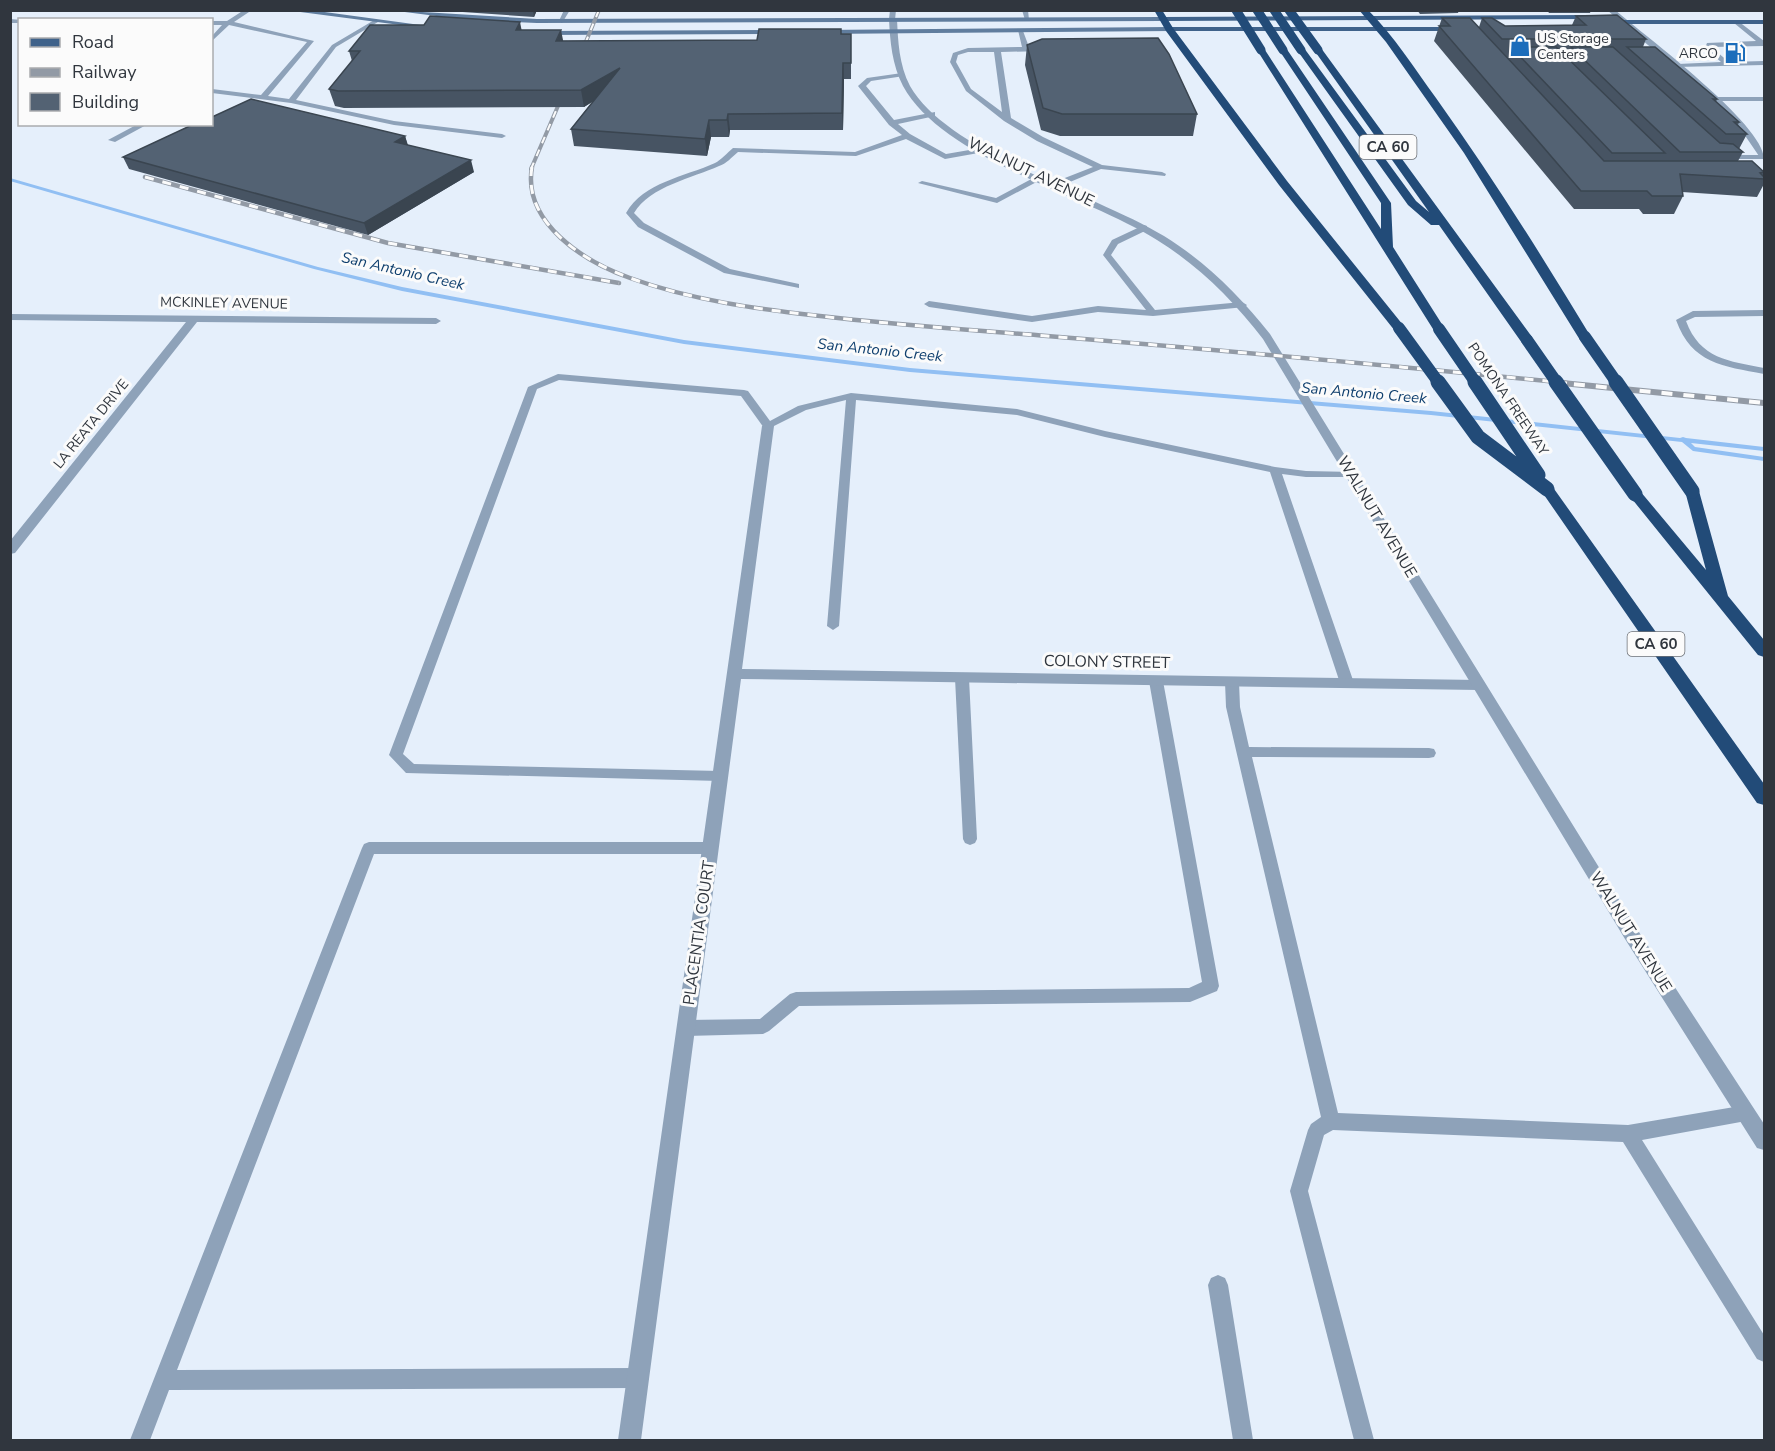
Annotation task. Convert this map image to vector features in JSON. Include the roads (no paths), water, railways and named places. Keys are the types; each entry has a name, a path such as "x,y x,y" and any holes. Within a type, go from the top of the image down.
{"highway":[{"name":"POMONA FREEWAY","path":"1236,10 1439,329 1547,489 1764,798"},
{"path":"1257,10 1386,203 1388,248"},
{"path":"1274,10 1412,203 1459,244"},
{"name":"CA 60","path":"1289,10 1459,244 1635,494 1764,651"},
{"path":"1363,10 1381,28 1498,194 1585,337 1692,491 1723,602"},
{"path":"1163,20 1283,183 1399,328 1478,436 1547,489"}],"main road":[{"path":"288,10 438,28"},
{"path":"376,21 394,11 468,18 562,21 1026,15 1467,29"},
{"path":"807,32 1020,31 1163,20 1589,17 1623,22 1764,22"},
{"path":"1601,28 1623,22"},
{"path":"535,33 750,36 784,32"}],"street":[{"path":"1610,10 1714,99 1750,134 1764,157"},
{"name":"WALNUT AVENUE","path":"893,15 896,58 902,75 911,93 932,114 960,137 981,150 1122,215 1144,228 1195,261 1242,305 1279,354 1631,934 1764,1141"},
{"name":"MCKINLEY AVENUE","path":"10,317 436,321"},
{"name":"LA REATA DRIVE","path":"10,550 195,317"},
{"name":"PLACENTIA COURT","path":"629,1440 768,426"},
{"name":"COLONY STREET","path":"734,674 1479,685"}],"lane":[{"path":"213,38 228,23 249,10"},
{"path":"562,21 567,10"},
{"path":"291,101 334,46 376,21"},
{"path":"1736,22 1764,43"},
{"path":"213,23 228,23 311,41 263,98"},
{"path":"1020,31 1026,49"},
{"path":"1728,65 1707,47 1709,44 1764,43"},
{"path":"1049,49 968,50 956,54 953,62 968,90 1040,139 1100,167 1161,174"},
{"path":"997,50 1007,118"},
{"path":"1657,58 1668,58"},
{"path":"1678,66 1764,63"},
{"path":"902,75 869,79 862,86 892,123 907,136 945,157 981,150"},
{"path":"213,92 291,101 394,123 502,136"},
{"path":"1714,99 1764,99"},
{"path":"892,123 932,114"},
{"path":"112,140 141,126"},
{"path":"796,286 727,271 641,225 630,213 637,201 682,176 719,164 736,150 856,154 907,136"},
{"path":"1729,169 1716,157 1764,157"},
{"path":"1055,184 1100,167"},
{"path":"922,183 997,201 1040,178"},
{"path":"1144,228 1115,242 1107,255 1153,313"},
{"path":"929,304 1032,319 1098,309 1153,313 1242,305"},
{"path":"1764,313 1693,314 1681,320 1682,327 1706,356 1720,363 1764,371"},
{"path":"720,776 411,770 396,755 533,387 558,376 744,393 768,426 802,408 851,396 1017,412 1105,434 1275,470 1306,474 1350,474"},
{"path":"833,626 851,396"},
{"path":"1275,470 1347,683"},
{"path":"962,678 970,840"},
{"path":"686,1028 763,1026 796,999 1190,995 1211,986 1156,681"},
{"path":"1232,682 1233,707 1243,752 1331,1120"},
{"path":"1243,752 1429,753"},
{"path":"140,1440 369,848 711,848"},
{"path":"1364,1440 1299,1191 1317,1130 1331,1120 1628,1134 1746,1113"},
{"path":"1628,1134 1764,1352"},
{"path":"1218,1285 1243,1440"},
{"path":"163,1380 638,1378"}],"waterway":[{"name":"San Antonio Creek","path":"10,179 316,268 402,289 684,342 910,370 1431,413 1684,440"},
{"name":"San Antonio Creek","path":"1684,440 1764,449"},
{"path":"1684,440 1693,449 1764,459"}],"railway":[{"path":"580,56 599,10"},
{"path":"531,169 564,92"},
{"path":"532,167 531,187 537,206 547,223 560,238 594,262 612,271 653,286 700,298 772,310 877,322 1567,383"},
{"path":"145,177 388,243 619,283"},
{"path":"1552,382 1764,403"}],"place":[{"name":"US Storage Centers","path":"1520,46"},
{"name":"ARCO","path":"1735,53"}]}
